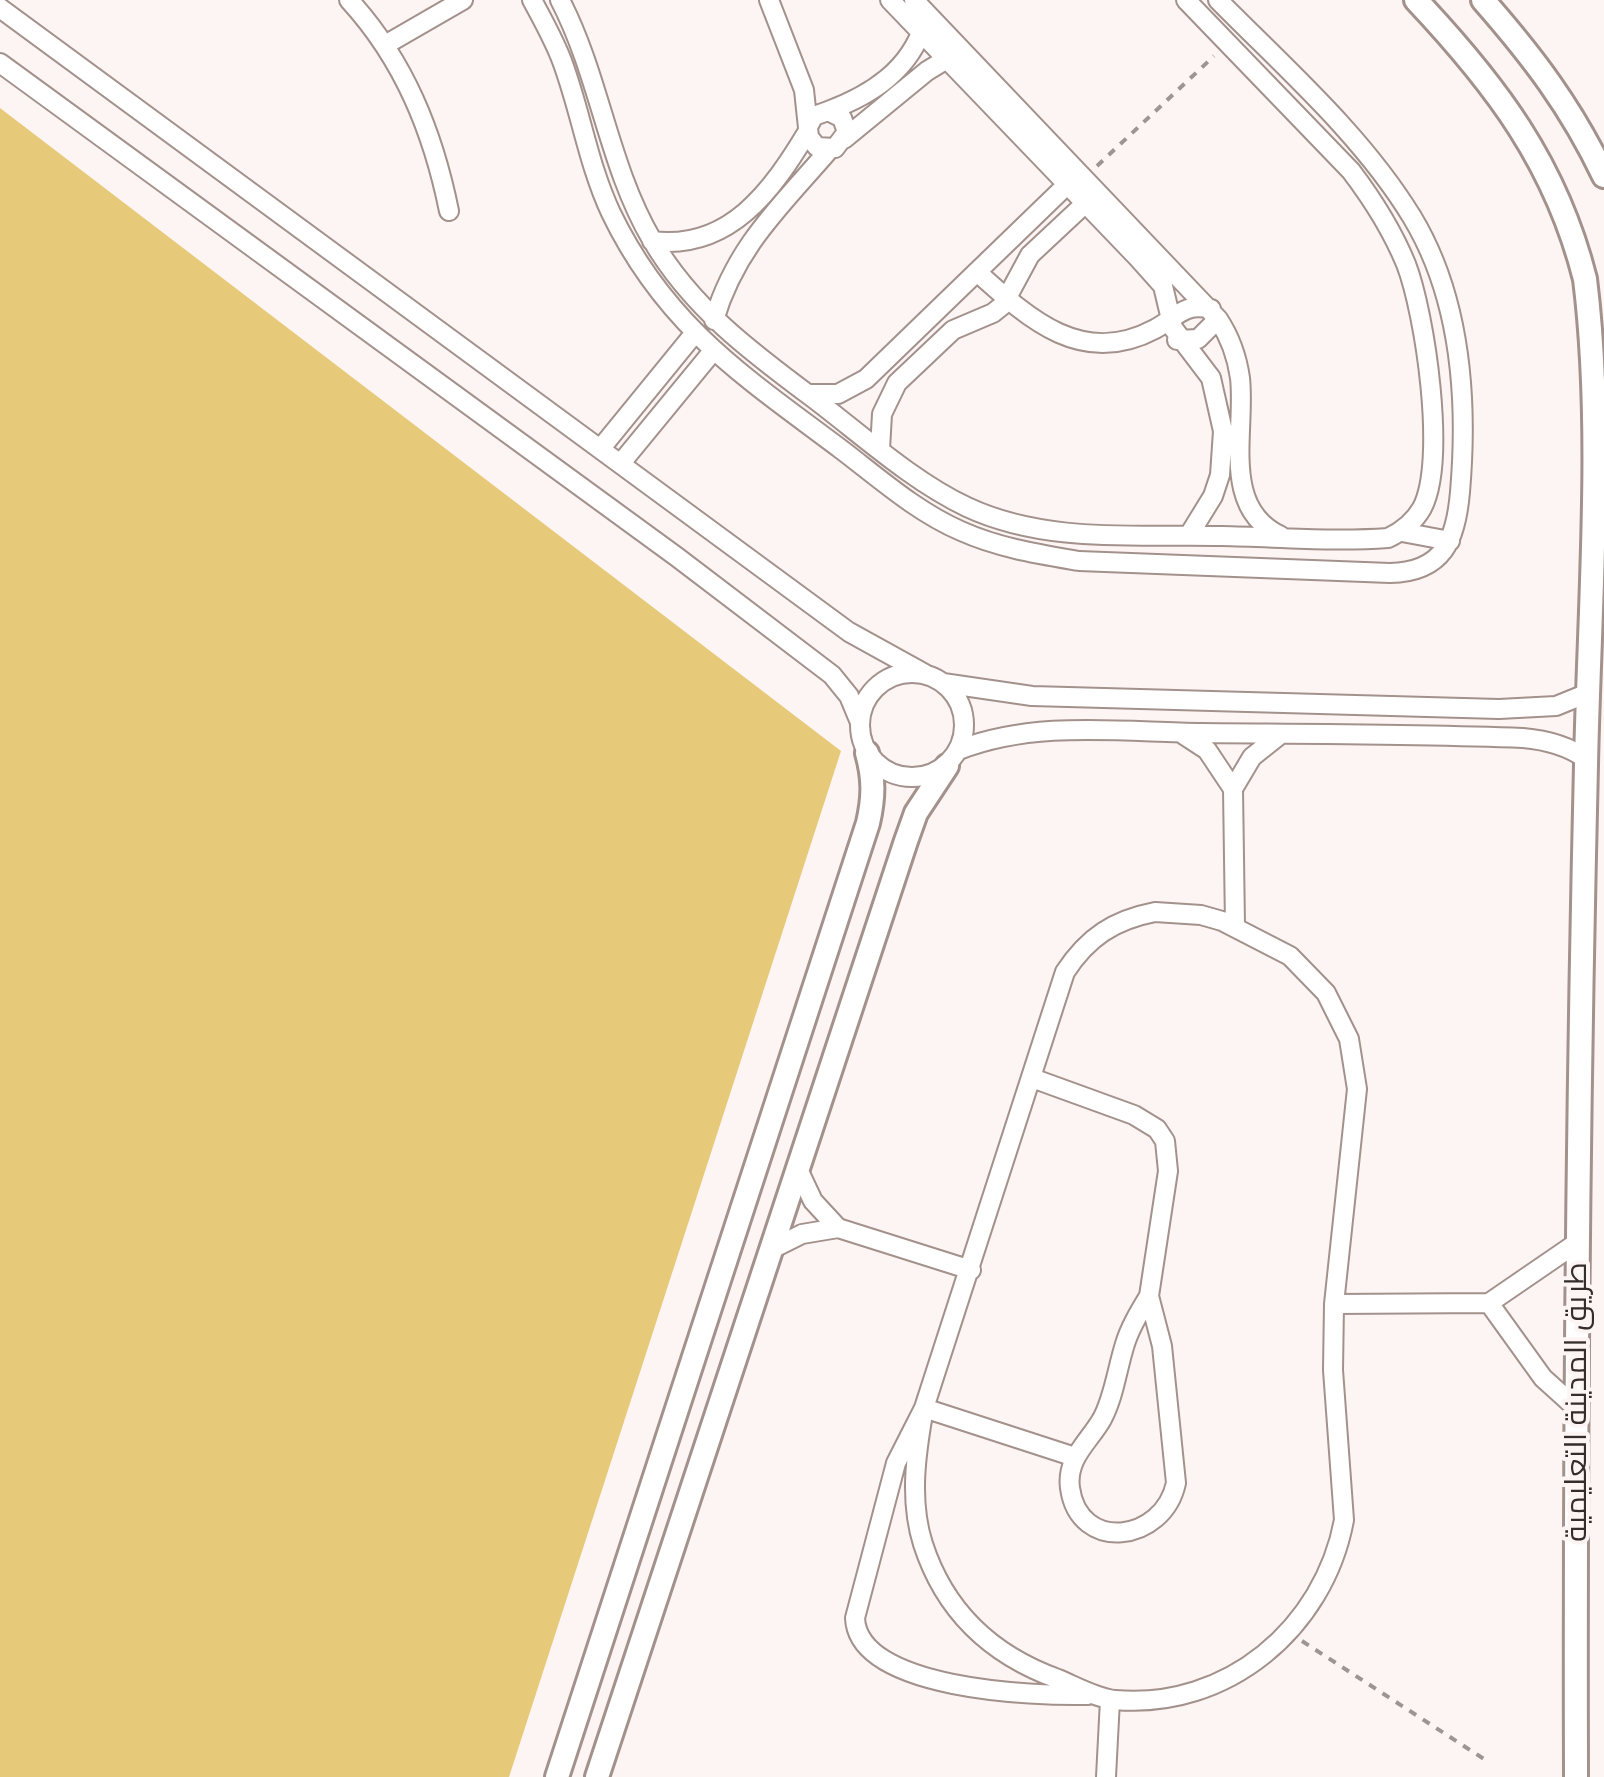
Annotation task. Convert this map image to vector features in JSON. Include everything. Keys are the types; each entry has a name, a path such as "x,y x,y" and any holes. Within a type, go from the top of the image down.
{"street":[{"path":"349,0 385,44 408,83 440,167 448,211"},
{"path":"385,44 463,0"},
{"path":"532,0 563,62 589,158 611,212 648,276 694,334 748,380 936,519 982,540 1078,561 1405,572 1431,563 1450,541 1455,528 1460,483 1460,362 1444,291 1431,255 1393,188 1343,129 1218,0"},
{"path":"563,0 589,66 627,192 652,241 680,282 714,320 763,361 938,491 968,508 1032,529 1073,534 1388,538 1402,532 1423,507 1432,439 1429,364 1417,298 1406,264 1351,170 1186,0"},
{"path":"769,0 804,90 808,128 817,147 837,144"},
{"path":"890,0 922,33 954,55 1078,178 1163,286 1170,319 1182,342 1211,378 1223,431 1222,464 1213,496 1189,535"},
{"name":"طريق المدينة التعليمية","path":"1416,0 1475,64 1524,131 1561,204 1594,324 1601,473 1586,759 1594,889 1574,1406 1576,1777"},
{"path":"1482,0 1560,94 1604,176"},
{"path":"652,241 688,242 723,230 773,180 818,113 852,102 883,83 909,56 922,33 921,7"},
{"path":"921,7 954,55"},
{"path":"0,8 849,632 943,682 1032,696 1499,709 1556,706 1588,693"},
{"path":"714,320 740,256 837,144 954,55"},
{"path":"0,63 677,556 832,675 849,696 859,720 874,776 874,800 868,823 557,1777"},
{"path":"828,111 836,113 846,124 837,144"},
{"path":"807,394 828,396 857,386 1078,178"},
{"path":"880,448 885,402 897,382 952,330 992,313 1008,300 1030,255 1092,197"},
{"path":"1092,197 1214,314 1232,346 1240,382 1244,494 1250,510 1262,524 1286,538"},
{"path":"977,272 1046,329 1073,340 1137,336 1191,306 1214,314"},
{"path":"1137,336 1182,342 1198,339 1214,314"},
{"path":"601,448 694,334"},
{"path":"621,463 714,351"},
{"path":"748,380 763,361"},
{"path":"1429,364 1460,362"},
{"path":"1031,553 1032,529"},
{"path":"1402,532 1450,541"},
{"path":"859,720 867,698 877,686 905,673 925,674"},
{"path":"597,1777 916,813 953,758 965,732 964,713 943,682"},
{"path":"867,752 880,767 912,778 932,775 983,740 1036,731 1536,740 1574,750 1586,759"},
{"path":"1181,733 1207,750 1233,789"},
{"path":"1235,926 1233,789 1252,757 1282,734"},
{"path":"1155,912 1201,914 1235,926 1290,956 1310,974 1339,1015 1349,1039 1357,1090 1334,1304 1333,1370 1344,1520 1340,1542 1320,1591 1290,1633 1260,1659 1208,1687 1150,1701 1011,1691 922,1677 888,1664 861,1643 855,1632 873,1544 896,1463 924,1408 1065,972 1093,937 1132,916 1155,912"},
{"path":"1032,1078 1134,1115 1158,1130 1165,1141 1168,1172 1149,1296 1126,1339 1102,1420 1075,1457 1070,1478 1074,1501 1086,1520 1118,1533 1140,1530 1158,1518 1170,1502 1176,1473 1168,1431 1162,1346 1149,1296"},
{"path":"797,1168 813,1201 838,1228"},
{"path":"770,1250 802,1234 838,1228 970,1270"},
{"path":"1334,1304 1489,1303 1578,1242"},
{"path":"1489,1303 1543,1378 1574,1406"},
{"path":"924,1408 1075,1457"},
{"path":"924,1408 914,1498 922,1541 938,1582 961,1618 993,1648 1032,1670 1104,1698"},
{"path":"1104,1698 1106,1777"}],"path":[{"path":"1078,178 1228,42"},
{"path":"1290,1633 1487,1761"}],"shaded area":[{"path":"0,108 841,751 509,1777 0,1777"}]}
